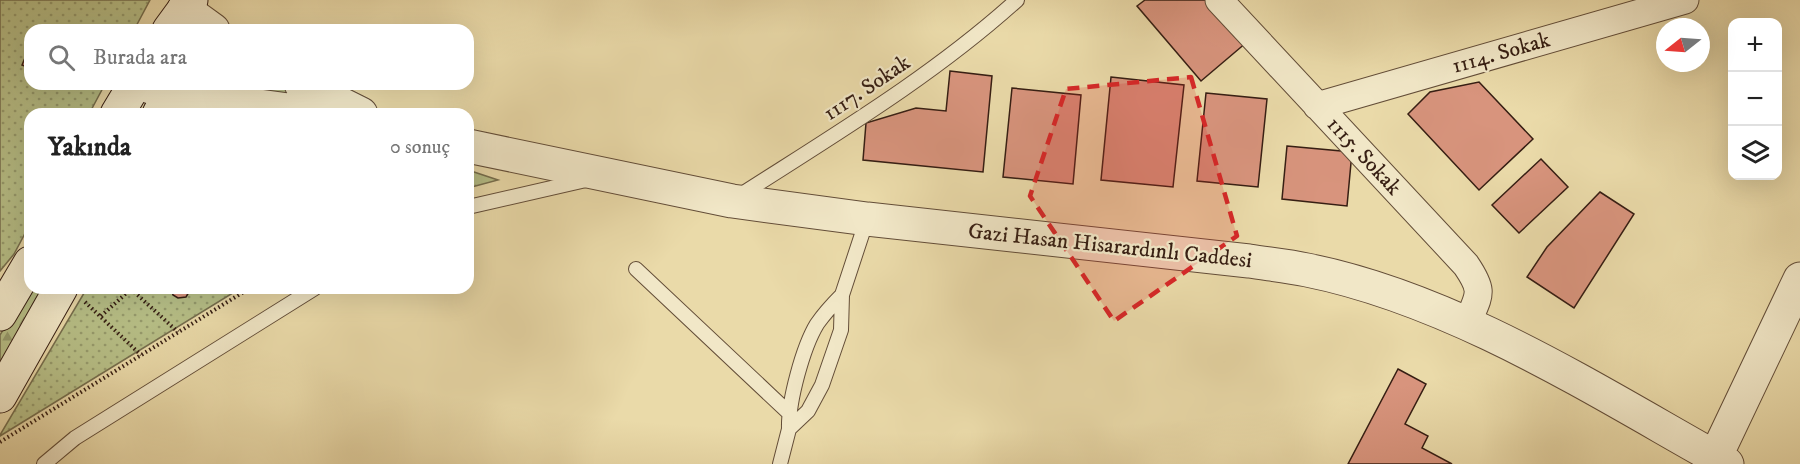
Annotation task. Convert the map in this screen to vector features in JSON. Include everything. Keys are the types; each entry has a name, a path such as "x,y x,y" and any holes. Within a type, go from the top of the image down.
{"street":[{"name":"1115. Sokak","path":"1219,0 1466,265 1479,287 1478,296 1467,324"},
{"name":"1114. Sokak","path":"1317,106 1685,0"},
{"path":"121,108 131,90"},
{"path":"313,90 349,108"},
{"path":"162,94 271,108"},
{"name":"Gazi Hasan Hisarardınlı Caddesi","path":"474,147 732,201 867,219 1249,261 1308,270 1379,290 1467,324 1569,375 1718,462"},
{"path":"0,314 17,276"},
{"path":"1718,462 1800,279"},
{"path":"0,396 70,294"}],"lane":[{"name":"1117. Sokak","path":"732,201 893,97 958,50 1017,0"},
{"path":"474,206 608,176"},
{"path":"789,429 808,411 822,385 841,330 842,295 867,219"},
{"path":"636,269 789,413"},
{"path":"44,464 75,438 305,294"},
{"path":"780,464 789,429 790,399 816,325 842,295"}],"path":[{"path":"72,294 101,316 141,355"},
{"path":"101,316 126,294"},
{"path":"137,294 178,332"},
{"path":"0,442 240,294"}],"highlighted area":[{"path":"1191,77 1237,236 1114,321 1030,196 1066,89"}],"green space":[{"path":"0,0 150,0 137,24 24,24 24,90 102,90 92,108 24,108 24,235 14,254 0,271"},
{"path":"236,90 287,90 312,105"},
{"path":"474,172 498,180 474,186"},
{"path":"24,294 44,294 0,373 0,335"},
{"path":"83,294 231,294 0,436"}],"building":[{"path":"1145,0 1211,0 1247,42 1201,81 1137,6"},
{"path":"950,71 992,76 983,172 863,160 866,123 916,108 946,111"},
{"path":"1111,77 1184,85 1173,187 1101,180"},
{"path":"1479,82 1533,139 1479,190 1408,114 1430,92"},
{"path":"1012,88 1081,95 1073,184 1003,177"},
{"path":"1206,93 1267,99 1258,187 1197,181"},
{"path":"1287,146 1352,152 1347,206 1282,199"},
{"path":"1541,159 1568,187 1519,233 1492,205"},
{"path":"1600,192 1634,214 1574,308 1527,277 1547,247"},
{"path":"188,294 186,297 178,298 173,295"},
{"path":"1398,369 1426,384 1405,424 1428,436 1422,448 1452,464 1348,464"}]}
